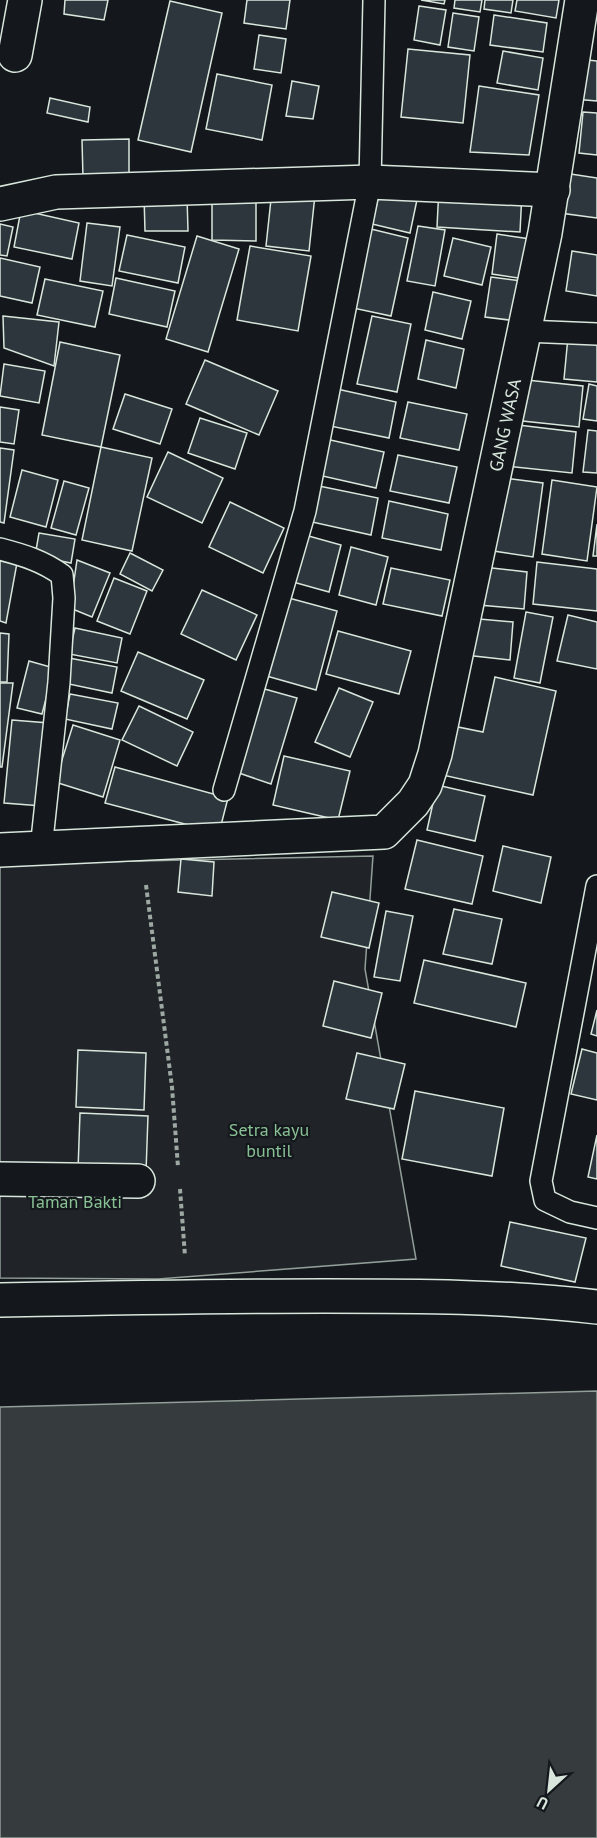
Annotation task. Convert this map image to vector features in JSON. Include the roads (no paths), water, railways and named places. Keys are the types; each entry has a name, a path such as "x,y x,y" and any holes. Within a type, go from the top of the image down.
{"street":[{"path":"15,55 25,0"},
{"name":"GANG WASA","path":"41,849 384,832 413,804 425,784 435,754 525,331 553,190 582,0"},
{"path":"0,204 56,192 370,182 553,190"},
{"path":"0,850 41,849"},
{"path":"0,1179 138,1181"},
{"path":"0,1300 188,1296 438,1296 597,1306"}],"lane":[{"path":"224,790 304,511 370,182 374,0"},
{"path":"525,331 597,334"},
{"path":"0,549 28,556 51,567 62,576 64,598 59,682 41,849"},
{"path":"597,886 541,1180 546,1200 570,1212 597,1218"}],"park label":[{"name":"Setra kayu buntil","path":"269,1139"},
{"name":"Taman Bakti","path":"75,1201"}]}
